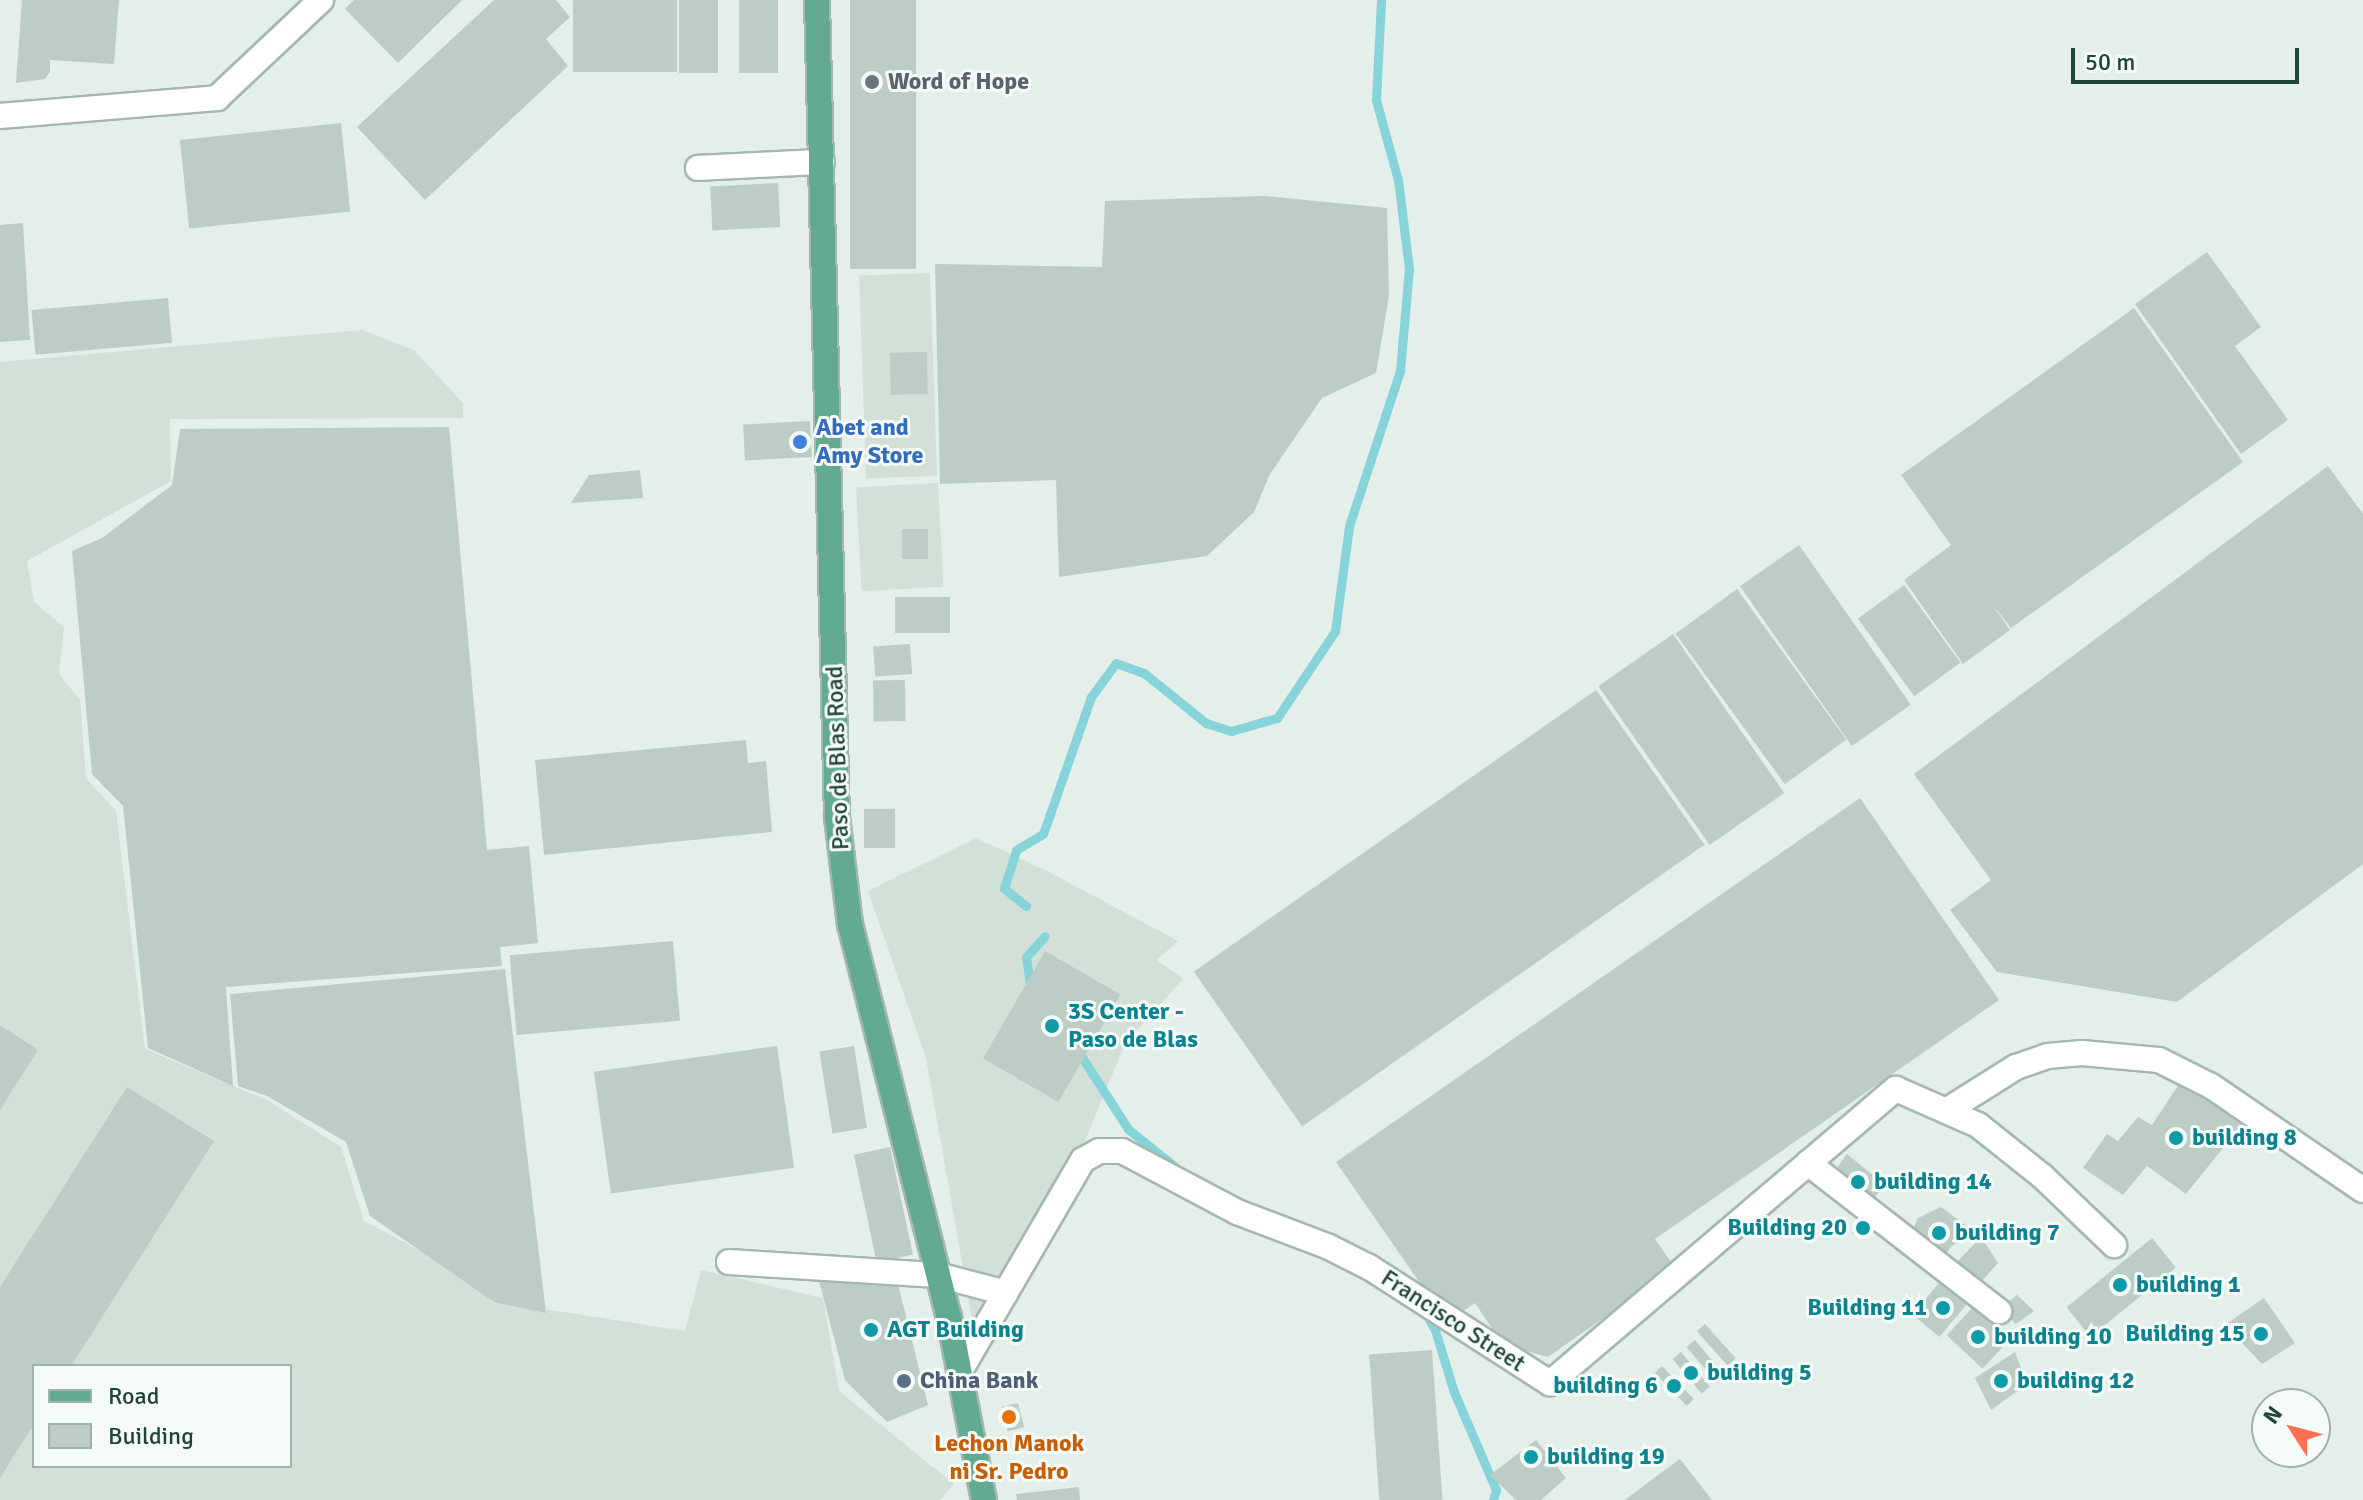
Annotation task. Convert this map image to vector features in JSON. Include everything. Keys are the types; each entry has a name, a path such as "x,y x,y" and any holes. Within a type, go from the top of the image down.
{"main road":[{"name":"Paso de Blas Road","path":"817,0 837,817 850,924 938,1275 984,1500"}],"street":[{"path":"0,116 217,98 321,0"},
{"path":"698,168 822,162"},
{"path":"2114,1245 2042,1176 1989,1134 1946,1111 2016,1067 2048,1056 2082,1053 2159,1060 2211,1086 2363,1190"},
{"name":"Francisco Street","path":"960,1371 1083,1160 1099,1151 1122,1151 1237,1212 1329,1247 1369,1267 1550,1383 1896,1089 1946,1111"},
{"path":"1808,1163 1999,1311"},
{"path":"729,1262 938,1275 1006,1293"}],"shaded area":[{"path":"930,273 937,476 866,478 859,275"},
{"path":"362,330 414,350 463,403 463,418 170,419 171,481 27,561 34,602 64,627 59,674 80,700 86,778 116,811 145,1049 267,1100 341,1147 364,1221 525,1306 685,1331 701,1270 823,1298 839,1391 954,1484 940,1500 0,1500 0,362"},
{"path":"938,483 943,587 862,591 856,487"},
{"path":"976,838 1047,871 1178,941 1157,960 1183,979 1125,1044 1079,1155 973,1324 926,1058 868,891"}],"building":[{"path":"22,0 119,0 114,64 50,60 50,72 45,79 16,83"},
{"path":"354,0 462,0 398,63 345,9"},
{"path":"494,0 556,0 570,17 546,39 568,66 425,200 357,127"},
{"path":"573,0 677,0 677,72 573,72"},
{"path":"679,0 718,0 718,73 679,73"},
{"path":"739,0 778,0 778,73 739,73"},
{"path":"850,0 916,0 916,269 850,269"},
{"path":"341,123 350,212 189,228 180,140"},
{"path":"778,183 780,227 712,230 710,187"},
{"path":"1264,196 1387,208 1389,296 1376,373 1322,398 1270,474 1254,512 1207,556 1059,577 1056,480 940,484 935,264 1102,267 1105,201"},
{"path":"23,223 30,340 0,342 0,225"},
{"path":"2207,252 2261,327 2235,346 2288,420 2241,454 2135,304"},
{"path":"168,298 172,343 35,355 32,310"},
{"path":"2134,308 2243,462 2011,628 1992,604 2010,630 1963,664 1904,580 1951,545 1901,475"},
{"path":"927,352 928,394 891,395 890,353"},
{"path":"810,421 812,457 745,460 743,425"},
{"path":"449,427 487,850 529,846 538,943 500,947 502,966 226,987 233,1086 148,1048 123,806 92,774 72,551 102,538 172,485 180,429"},
{"path":"2328,466 2363,514 2363,864 2177,1002 1997,972 1950,910 1991,880 1914,774"},
{"path":"640,470 643,498 571,503 589,475"},
{"path":"902,529 928,529 928,559 902,559"},
{"path":"1799,545 1911,705 1852,746 1740,586"},
{"path":"1904,585 1960,663 1914,696 1858,619"},
{"path":"1737,589 1846,739 1785,784 1676,634"},
{"path":"895,597 950,597 950,633 895,633"},
{"path":"1673,634 1784,793 1710,845 1598,686"},
{"path":"910,644 912,674 875,677 873,647"},
{"path":"905,680 906,721 874,722 873,681"},
{"path":"1596,690 1704,845 1302,1126 1194,972"},
{"path":"746,740 748,763 766,761 772,832 544,855 535,760"},
{"path":"1860,798 1999,1000 1655,1239 1675,1268 1548,1357 1503,1345 1475,1303 1447,1322 1336,1162"},
{"path":"864,809 895,809 895,848 864,848"},
{"path":"673,941 680,1021 517,1035 510,955"},
{"name":"3S Center - Paso de Blas","path":"1045,951 1120,995 1058,1102 983,1058"},
{"path":"505,969 546,1313 494,1302 370,1216 346,1142 267,1096 238,1086 230,994"},
{"path":"0,1025 38,1050 0,1110"},
{"path":"777,1046 794,1168 611,1194 594,1072"},
{"path":"854,1046 867,1128 832,1133 819,1051"},
{"name":"building 8","path":"2183,1078 2243,1123 2186,1194 2147,1166 2123,1195 2083,1168 2107,1134 2118,1141 2138,1117 2152,1125"},
{"path":"127,1087 214,1141 72,1364 32,1364 32,1427 0,1478 0,1287"},
{"path":"890,1147 913,1255 877,1262 854,1155"},
{"name":"building 14","path":"1847,1154 1885,1185 1868,1205 1829,1179"},
{"name":"building 7","path":"1941,1207 1971,1229 1950,1248 1941,1262 1910,1237 1918,1218"},
{"name":"Building 20","path":"1863,1217 1875,1222 1865,1234 1851,1234"},
{"path":"1981,1237 1998,1263 1975,1289 1952,1267"},
{"name":"building 1","path":"2152,1238 2176,1268 2090,1337 2067,1307"},
{"name":"AGT Building","path":"817,1273 897,1280 928,1405 887,1422 845,1380"},
{"name":"Building 11","path":"1944,1277 1971,1299 1939,1337 1913,1315"},
{"path":"2017,1295 2034,1311 2016,1324 2000,1309"},
{"name":"Building 15","path":"2264,1298 2295,1343 2262,1364 2225,1325"},
{"name":"building 10","path":"1974,1306 2010,1339 1983,1369 1947,1335"},
{"path":"1705,1324 1736,1358 1728,1366 1697,1331"},
{"path":"1695,1340 1725,1376 1717,1383 1687,1347"},
{"path":"1432,1350 1442,1500 1379,1500 1369,1354"},
{"name":"building 5","path":"1681,1352 1710,1386 1701,1394 1673,1359"},
{"name":"building 12","path":"2015,1352 2027,1384 1991,1410 1975,1378"},
{"name":"building 6","path":"1662,1366 1694,1399 1687,1406 1655,1373"},
{"path":"1018,1403 1024,1427 1008,1431 1002,1407"},
{"name":"building 19","path":"1536,1440 1566,1478 1541,1500 1516,1500 1490,1475"},
{"path":"1680,1459 1712,1500 1625,1500 1654,1478"},
{"path":"1079,1487 1080,1500 1017,1500 1016,1494"}],"waterway":[{"path":"1026,906 1004,888 1016,850 1043,834 1091,697 1116,663 1144,673 1206,723 1231,731 1277,718 1335,631 1349,526 1400,371 1409,269 1398,180 1376,100 1381,0"},
{"path":"1031,989 1026,957 1045,936"},
{"path":"1078,1051 1128,1129 1179,1170"},
{"path":"1425,1312 1435,1330 1454,1392 1496,1490 1493,1500"}],"place":[{"name":"Word of Hope","path":"872,82"},
{"name":"Abet and Amy Store","path":"800,442"},
{"name":"3S Center - Paso de Blas","path":"1052,1026"},
{"name":"building 8","path":"2176,1138"},
{"name":"building 14","path":"1858,1182"},
{"name":"Building 20","path":"1863,1228"},
{"name":"building 7","path":"1939,1233"},
{"name":"building 1","path":"2120,1285"},
{"name":"Building 11","path":"1943,1308"},
{"name":"AGT Building","path":"871,1330"},
{"name":"Building 15","path":"2261,1334"},
{"name":"building 10","path":"1978,1337"},
{"name":"building 5","path":"1691,1373"},
{"name":"China Bank","path":"904,1381"},
{"name":"building 12","path":"2001,1381"},
{"name":"building 6","path":"1674,1386"},
{"name":"Lechon Manok ni Sr. Pedro","path":"1009,1417"},
{"name":"building 19","path":"1531,1457"}]}
